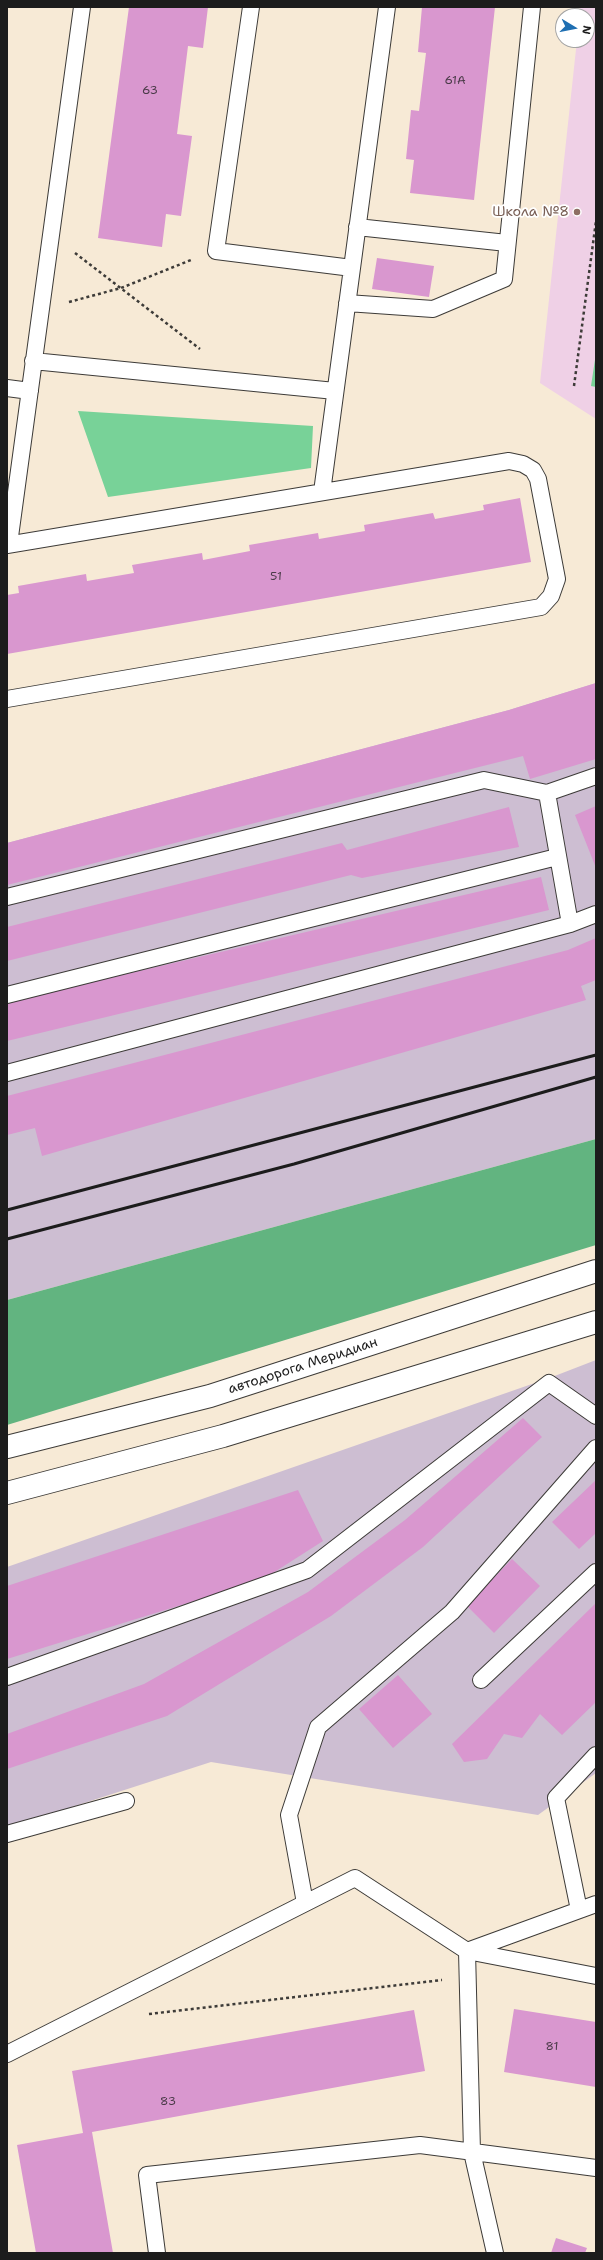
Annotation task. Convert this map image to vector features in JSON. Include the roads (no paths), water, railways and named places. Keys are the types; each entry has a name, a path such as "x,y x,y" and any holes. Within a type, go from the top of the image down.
{"main road":[{"name":"автодорога Меридиан","path":"7,1447 210,1396 596,1271"},
{"path":"7,1493 223,1436 596,1322"}],"lane":[{"path":"7,700 541,608 551,596 557,579 541,488 533,470 522,464 509,460 8,545 82,7"},
{"path":"251,7 216,251 352,268"},
{"path":"322,492 387,7"},
{"path":"347,304 433,310 504,279 532,7"},
{"path":"357,227 507,243"},
{"path":"33,361 335,391"},
{"path":"7,388 30,391"},
{"path":"7,897 484,780 547,794 596,776"},
{"path":"547,794 570,924"},
{"path":"7,995 557,857"},
{"path":"7,1073 570,924 596,914"},
{"path":"7,1677 307,1570 549,1384 596,1416"},
{"path":"305,1903 288,1815 318,1727 452,1612 596,1448"},
{"path":"481,1680 596,1572"},
{"path":"579,1910 556,1798 596,1755"},
{"path":"7,1834 126,1801"},
{"path":"7,2054 355,1878 467,1951 596,1976"},
{"path":"467,1951 596,1904"},
{"path":"467,1951 472,2152 495,2253"},
{"path":"157,2253 147,2175 420,2145 596,2168"}],"railway":[{"path":"7,1210 596,1055"},
{"path":"7,1239 294,1164 596,1077"}],"place":[{"name":"Школа №8","path":"577,212"}]}
